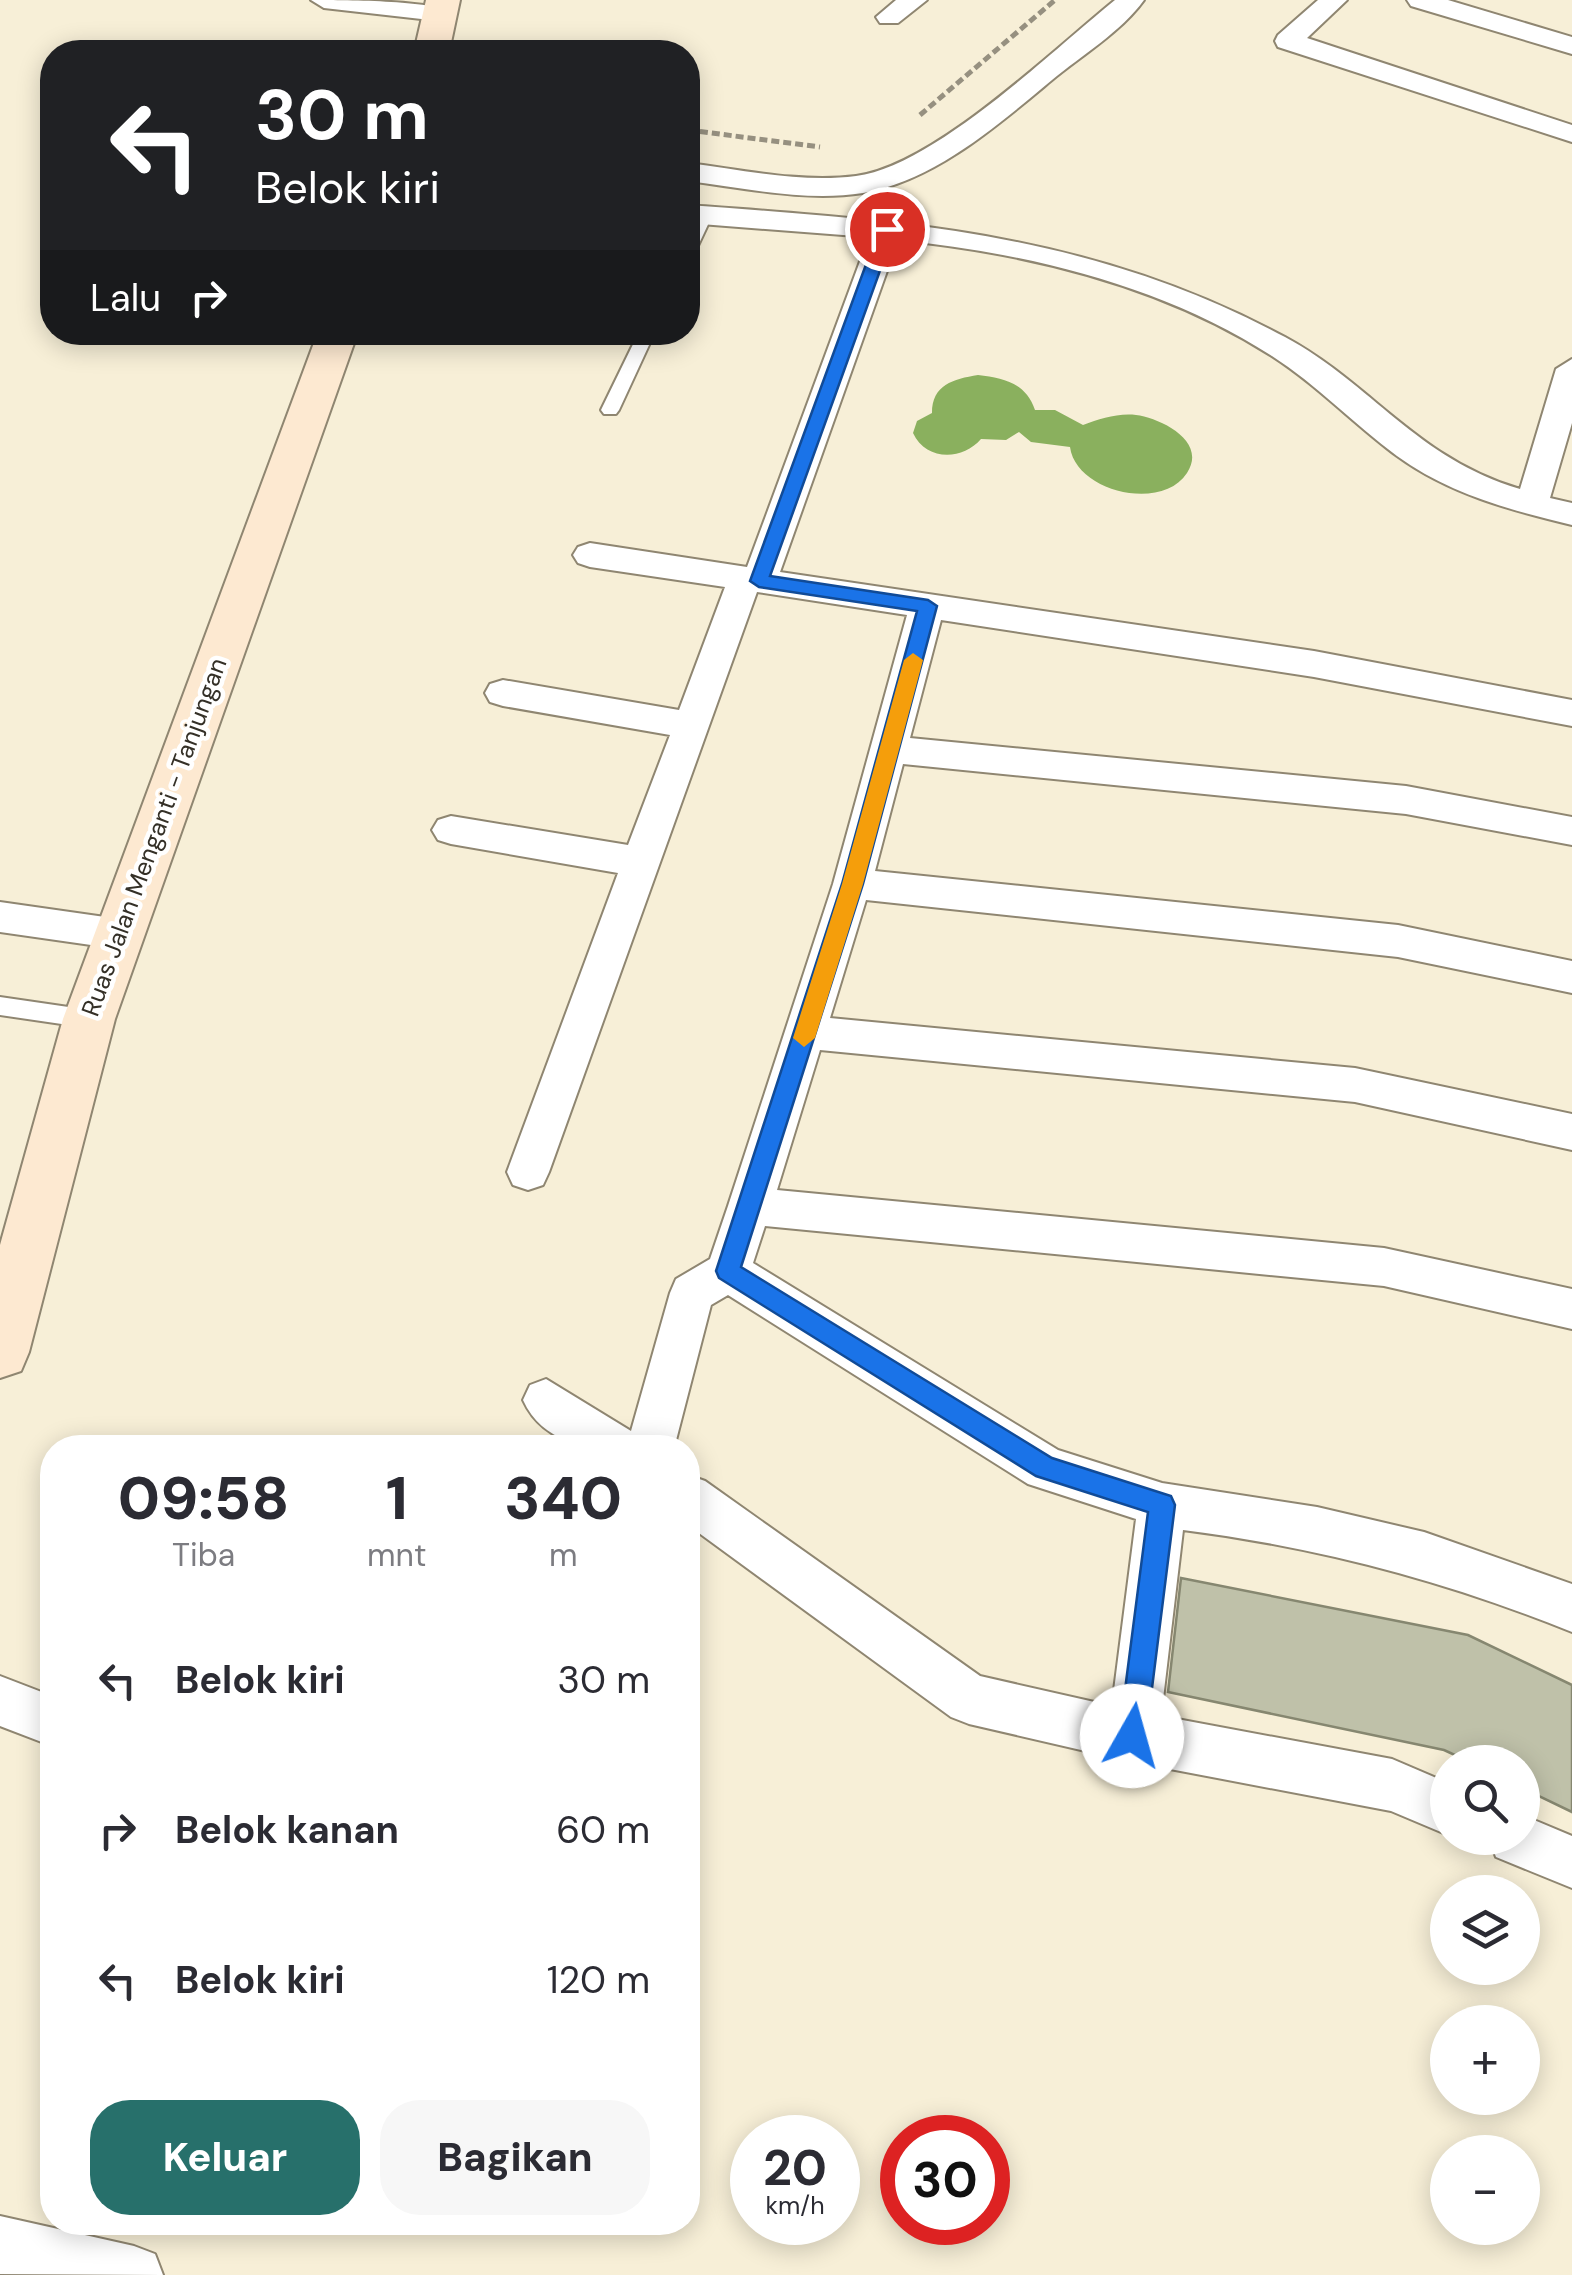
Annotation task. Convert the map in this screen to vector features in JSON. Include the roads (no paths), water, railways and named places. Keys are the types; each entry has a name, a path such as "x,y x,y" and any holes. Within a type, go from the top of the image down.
{"main road":[{"path":"434,40 441,6"},
{"name":"Ruas Jalan Menganti - Tanjungan","path":"0,1352 88,1019 333,345"}],"street":[{"path":"324,0 441,6"},
{"path":"889,18 914,0"},
{"path":"700,173 823,186 891,176 953,142 1132,0"},
{"path":"1334,0 1288,41 1572,134"},
{"path":"1420,0 1572,46"},
{"path":"700,215 943,233 1046,251 1184,300 1281,348 1430,464 1572,514"},
{"path":"528,1172 690,725 752,580 887,229"},
{"path":"1532,503 1572,369"},
{"path":"590,554 1314,664 1572,713"},
{"path":"654,1435 692,1294 728,1271 750,1206 852,884 928,606"},
{"path":"503,693 690,725"},
{"path":"889,750 1406,800 1572,831"},
{"path":"451,830 641,862"},
{"path":"852,884 1398,942 1572,977"},
{"path":"0,917 119,934"},
{"path":"806,1032 1355,1085 1572,1132"},
{"path":"750,1206 1384,1267 1572,1309"},
{"path":"728,1271 1045,1468 1162,1505 1250,1515 1510,1580 1572,1608"},
{"path":"546,1400 598,1435"},
{"path":"1132,1736 1162,1505"},
{"path":"700,1506 969,1698 1132,1736 1392,1785 1430,1801"},
{"path":"0,1700 40,1716"},
{"path":"1540,1849 1572,1862"},
{"path":"0,2246 134,2275"}],"lane":[{"path":"610,410 642,345"},
{"path":"0,1006 88,1019"}]}
